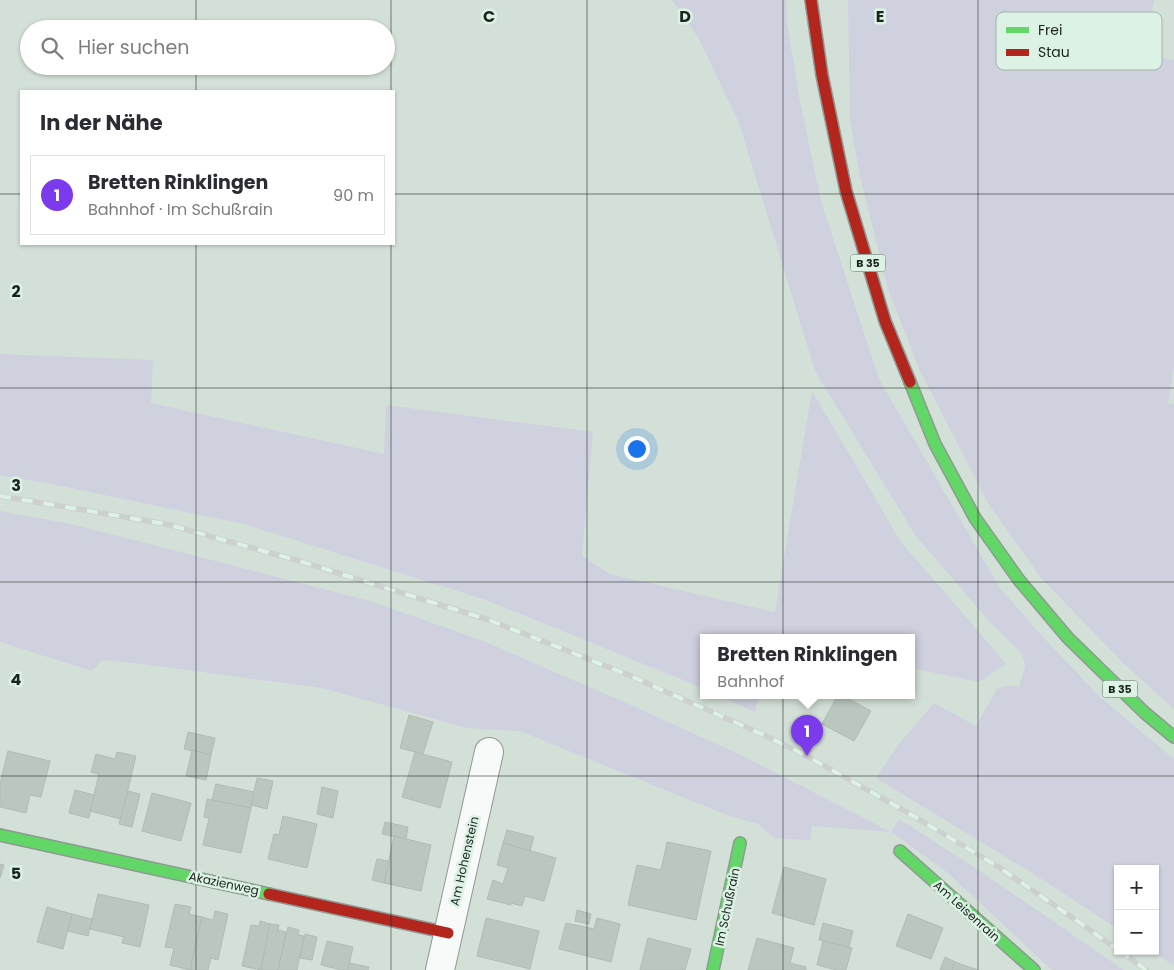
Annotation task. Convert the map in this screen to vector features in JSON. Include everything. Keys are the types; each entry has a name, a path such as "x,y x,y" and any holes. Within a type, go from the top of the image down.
{"main road":[{"name":"B 35","path":"811,1 822,75 846,191 885,321 935,444 975,518 1019,580 1068,638 1145,713 1174,737"},
{"name":"Akazienweg","path":"0,836 448,933"},
{"name":"Im Schußrain","path":"713,970 740,843"},
{"name":"Am Leisenrain","path":"900,851 1034,970"}],"street":[{"name":"Am Hohenstein","path":"440,970 489,752"}],"shaded area":[{"path":"672,0 786,0 787,23 799,96 821,201 879,379 1000,588 1099,696 1174,759 1174,966 1158,955 1159,865 1114,865 1114,926 1032,873 876,778 901,741 934,703 976,726 997,689 1007,685 1019,687 1025,666 1022,654 989,621 915,535 815,371 739,123 699,39"},
{"path":"848,0 1154,0 1152,12 996,12 996,70 1162,70 1162,58 1174,60 1174,366 1168,403 1174,404 1174,709 1123,663 1041,578 988,503 919,369 888,289 860,176 850,120"},
{"path":"0,354 153,360 151,403 384,454 386,405 593,432 582,556 610,574 775,612 812,391 901,542 1006,664 979,682 915,669 915,634 700,634 700,687 483,599 244,524 0,475"},
{"path":"0,511 76,525 370,601 481,640 739,754 891,832 812,826 810,840 774,838 758,824 729,816 520,731 467,728 322,688 102,660 92,671 0,642"},
{"path":"726,699 758,699 755,712"},
{"path":"899,819 977,869 1124,970 1052,970 948,873 891,832"}],"building":[{"path":"836,699 848,699 871,711 854,741 822,724"},
{"path":"409,715 433,722 423,754 400,748"},
{"path":"188,732 215,738 211,755 184,749"},
{"path":"192,750 211,755 206,780 186,776"},
{"path":"8,751 50,761 41,797 30,795 26,813 0,807 0,784"},
{"path":"117,752 136,756 121,819 90,811 99,774 91,772 96,754 115,759"},
{"path":"415,752 452,762 440,808 402,797"},
{"path":"257,778 273,781 267,809 251,805"},
{"path":"216,784 254,792 251,808 212,800"},
{"path":"322,787 338,791 333,818 317,814"},
{"path":"75,790 94,795 89,818 69,813"},
{"path":"128,791 140,794 132,827 119,824"},
{"path":"152,793 191,803 181,841 142,831"},
{"path":"207,799 251,808 241,853 203,845 209,818 204,817"},
{"path":"283,816 317,824 307,868 268,859 274,834 279,835"},
{"path":"385,822 408,827 406,839 382,834"},
{"path":"507,830 534,837 530,851 503,843"},
{"path":"394,836 431,845 421,891 384,883"},
{"path":"667,842 711,851 696,920 628,905 637,865 661,870"},
{"path":"503,843 556,858 544,901 525,896 522,906 487,899 493,880 503,884 508,868 497,865"},
{"path":"377,859 389,861 384,883 372,880"},
{"path":"0,864 4,865 0,878"},
{"path":"784,867 826,879 814,925 772,913"},
{"path":"98,894 149,905 140,947 122,943 124,937 90,929"},
{"path":"175,904 191,907 189,914 202,917 190,970 170,965 174,948 165,947"},
{"path":"47,907 72,914 63,949 37,942"},
{"path":"577,910 591,914 589,924 575,921"},
{"path":"215,911 228,914 218,960 211,958 208,970 190,970 202,917 213,920"},
{"path":"72,914 92,919 88,936 68,931"},
{"path":"908,914 943,928 931,959 896,946"},
{"path":"486,918 539,931 530,969 477,956"},
{"path":"597,918 620,924 611,962 559,949 566,923 594,929"},
{"path":"260,921 270,924 261,970 242,966 251,925 259,926"},
{"path":"823,923 853,931 849,947 819,940"},
{"path":"270,924 279,925 278,930 286,932 278,970 261,970"},
{"path":"288,927 299,930 298,935 304,936 297,970 278,970"},
{"path":"305,934 317,937 312,960 300,958"},
{"path":"648,938 691,949 685,970 640,970"},
{"path":"757,938 794,948 790,963 806,967 806,970 748,970"},
{"path":"327,941 353,947 348,970 321,965"},
{"path":"823,941 852,948 846,970 836,970 817,965"},
{"path":"945,957 955,962 952,970 940,970"},
{"path":"955,962 978,970 952,970"},
{"path":"349,963 369,967 368,970 348,970"}],"railway":[{"path":"0,496 166,524 296,560 489,620 626,674 807,756 905,811 997,866 1114,947"},
{"path":"1125,955 1146,970"}],"traffic: fast":[{"path":"910,382 935,444 975,518 1019,580 1068,638 1145,713 1174,737"},
{"path":"0,835 269,894"},
{"path":"713,970 740,843"},
{"path":"900,851 1034,970"}],"traffic: jam":[{"path":"811,0 822,75 846,191 885,321 910,382"},
{"path":"269,894 448,933"}],"place":[{"name":"Bretten Rinklingen","path":"807,756"}]}
